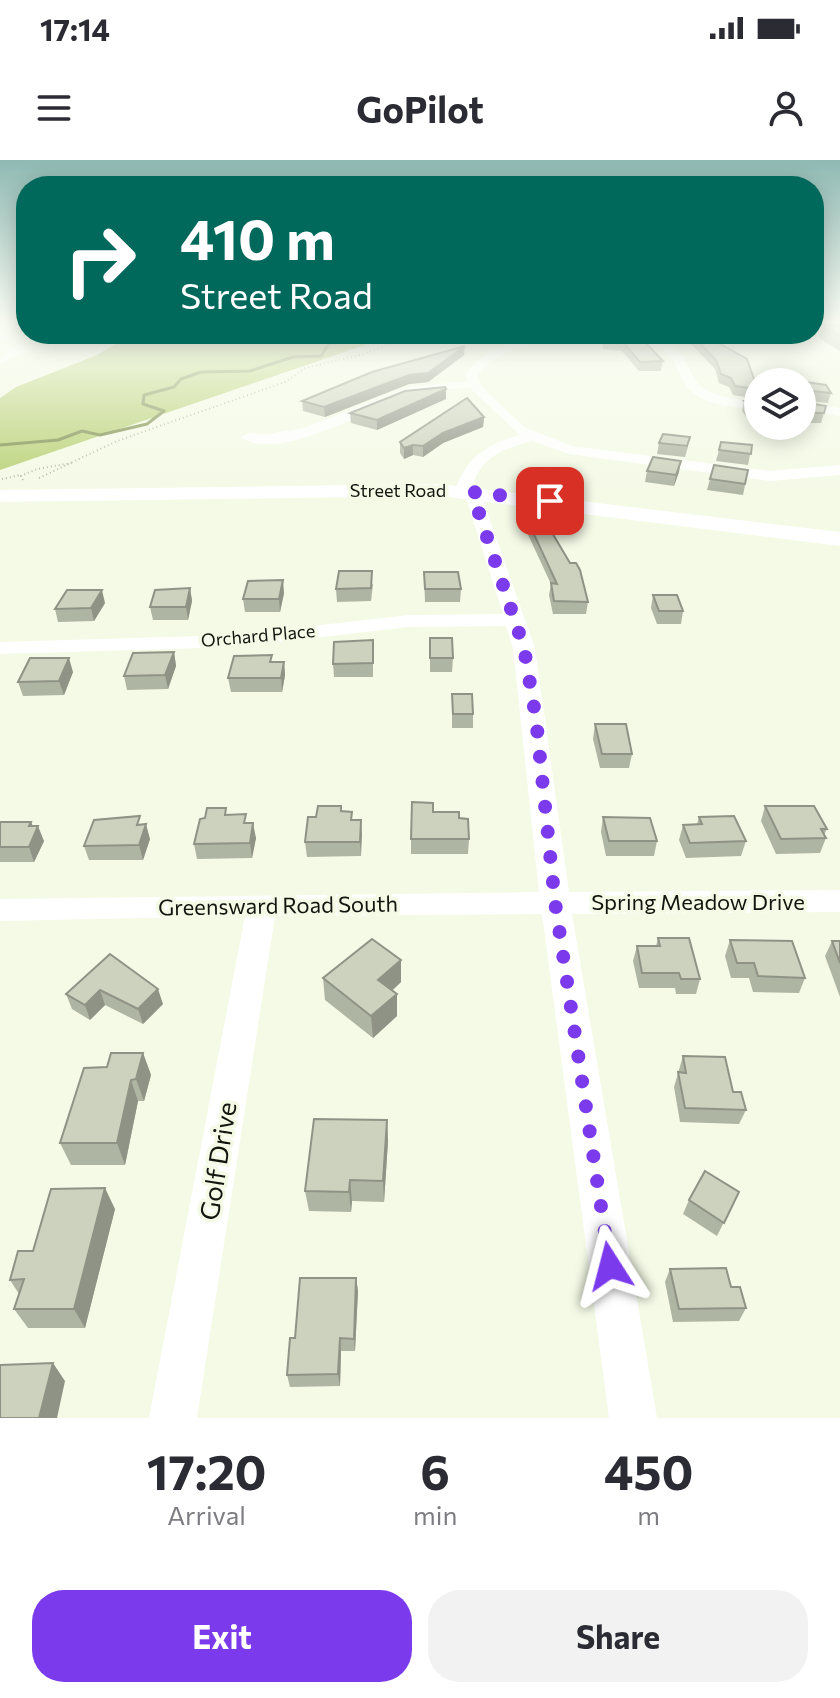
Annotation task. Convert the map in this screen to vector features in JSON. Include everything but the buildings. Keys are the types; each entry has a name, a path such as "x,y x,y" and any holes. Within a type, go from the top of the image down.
{"main road":[{"name":"Street Road","path":"0,496 471,492 840,539"}],"street":[{"path":"473,379 473,384 515,427 535,439 601,456 770,476 840,470"},
{"path":"689,379 701,392 744,403"},
{"path":"248,437 268,439 298,435 409,391 473,384"},
{"path":"816,408 840,412"},
{"path":"535,439 486,457 471,492 516,620 536,719 555,902 633,1418"},
{"name":"Orchard Place","path":"0,648 234,641 384,623 516,620"},
{"name":"Spring Meadow Drive","path":"555,902 840,901"},
{"name":"Greensward Road South","path":"0,910 555,902"},
{"name":"Golf Drive","path":"173,1418 262,905"}],"path":[{"path":"23,474 22,479 31,481 117,441 290,379"},
{"path":"0,479 72,463"}],"green space":[{"path":"37,379 266,379 0,470 0,398"}],"waterway":[{"path":"0,445 58,440 82,431 100,435 147,424 164,411 143,404 144,395 174,387 182,379"}],"route":[{"path":"550,501 472,492 504,580 524,648 536,719 555,902 610,1266"}]}
